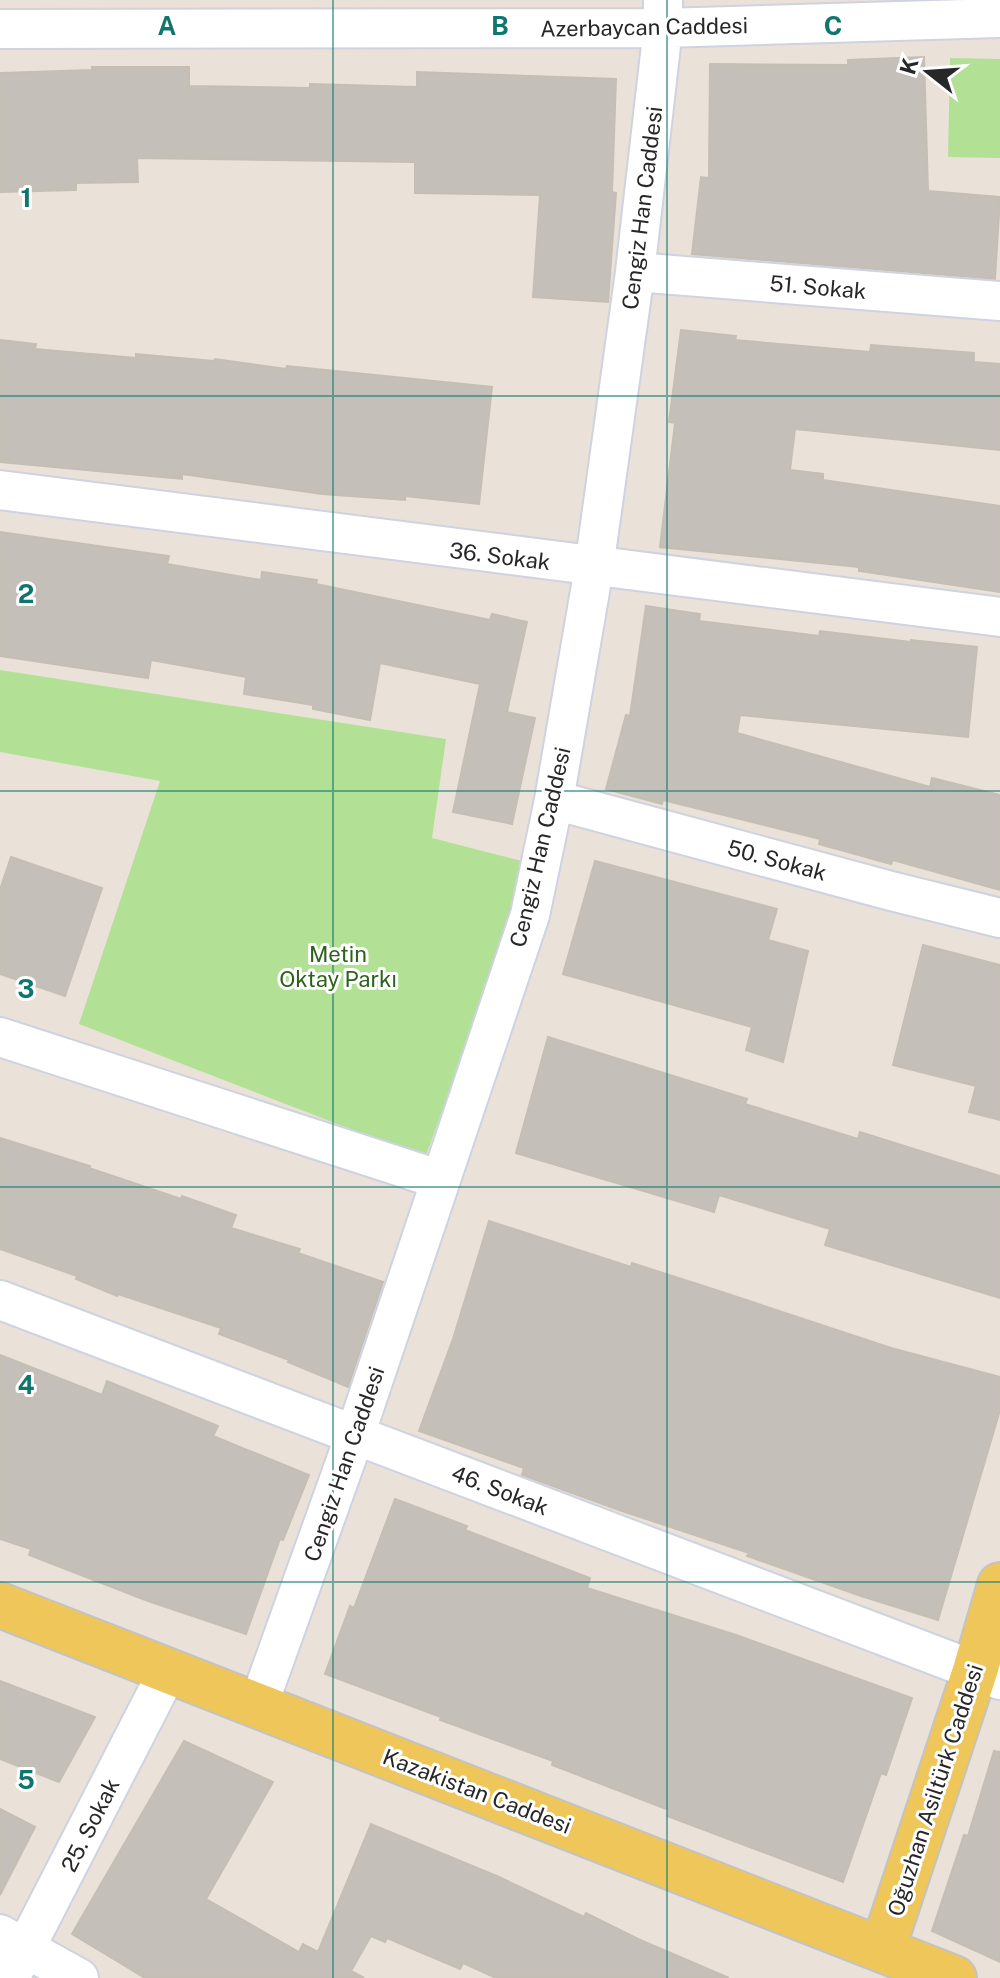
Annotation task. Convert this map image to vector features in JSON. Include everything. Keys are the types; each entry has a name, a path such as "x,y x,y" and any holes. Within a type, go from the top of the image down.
{"main road":[{"name":"Oğuzhan Asiltürk Caddesi","path":"883,1948 987,1676 1000,1585"},
{"name":"Kazakistan Caddesi","path":"0,1605 954,1978"}],"street":[{"name":"Azerbaycan Caddesi","path":"0,29 663,14 1000,18"},
{"name":"Cengiz Han Caddesi","path":"258,1706 355,1435 530,915 554,800 594,568 635,272 663,14"},
{"name":"51. Sokak","path":"635,272 1000,301"},
{"name":"36. Sokak","path":"0,490 594,568 1000,617"},
{"name":"50. Sokak","path":"554,800 1000,918"},
{"path":"0,1037 441,1180"},
{"name":"46. Sokak","path":"0,1300 987,1676"},
{"name":"25. Sokak","path":"13,1954 168,1671"},
{"path":"13,1954 79,1978"}],"green space":[{"path":"950,58 1000,59 1000,158 948,157"},
{"name":"Metin Oktay Parkı","path":"0,670 446,739 432,838 522,861 501,950 425,1158 79,1024 160,781 0,752"}],"building":[{"path":"924,57 928,191 1000,197 995,279 692,254 701,177 709,178 710,64 848,65 848,60"},
{"path":"92,67 189,67 189,86 310,88 310,84 417,87 417,72 616,79 612,192 616,193 608,302 533,297 540,195 415,193 415,162 137,158 138,182 76,183 76,190 0,192 0,73 92,70"},
{"path":"681,330 736,336 735,340 870,352 871,345 974,353 974,362 1000,364 1000,450 795,429 790,470 823,474 823,480 1000,506 1000,592 859,571 859,567 660,547 675,423 669,422"},
{"path":"0,340 36,344 35,349 136,358 136,354 215,359 286,369 287,366 492,387 479,504 405,496 405,500 322,494 182,474 182,479 0,462"},
{"path":"0,532 169,556 167,564 261,580 262,572 317,580 316,584 490,620 492,614 527,622 507,712 535,718 512,824 453,812 480,684 380,663 370,720 313,709 313,705 244,694 246,677 151,660 148,678 0,656"},
{"path":"646,606 700,614 699,621 819,636 820,631 977,647 968,737 740,715 737,733 930,787 932,778 1000,795 1000,890 893,860 891,864 819,844 820,839 606,789 626,715 630,716"},
{"path":"11,857 102,888 65,996 0,974 0,890"},
{"path":"595,861 777,909 768,940 808,951 783,1062 746,1050 752,1027 563,974"},
{"path":"923,945 1000,965 1000,1120 969,1112 976,1086 893,1065"},
{"path":"548,1037 747,1099 745,1104 858,1139 860,1132 1000,1176 1000,1298 825,1245 830,1229 719,1195 714,1212 516,1153"},
{"path":"0,1138 236,1215 231,1228 300,1249 298,1253 383,1282 348,1387 289,1360 219,1334 221,1328 117,1296 76,1279 77,1276 0,1249"},
{"path":"489,1221 631,1267 632,1263 891,1348 1000,1377 1000,1410 938,1620 861,1596 747,1556 749,1553 522,1475 524,1468 419,1431 453,1339"},
{"path":"0,1355 102,1395 107,1381 218,1426 213,1436 309,1475 283,1540 280,1539 246,1634 148,1601 29,1555 31,1549 0,1539"},
{"path":"395,1499 467,1526 465,1530 590,1578 587,1588 736,1635 912,1698 886,1775 881,1773 843,1882 667,1816 669,1810 552,1765 553,1761 325,1674 350,1606 354,1608"},
{"path":"0,1681 95,1717 59,1782 0,1759"},
{"path":"184,1741 273,1782 206,1899 299,1952 303,1944 318,1952 371,1824 499,1877 584,1917 586,1913 729,1978 496,1978 463,1963 460,1969 387,1938 385,1942 371,1936 351,1971 364,1978 145,1978 72,1934"},
{"path":"994,1751 1000,1752 1000,1962 932,1931 964,1835 968,1836"},
{"path":"0,1809 35,1827 0,1895"}]}
